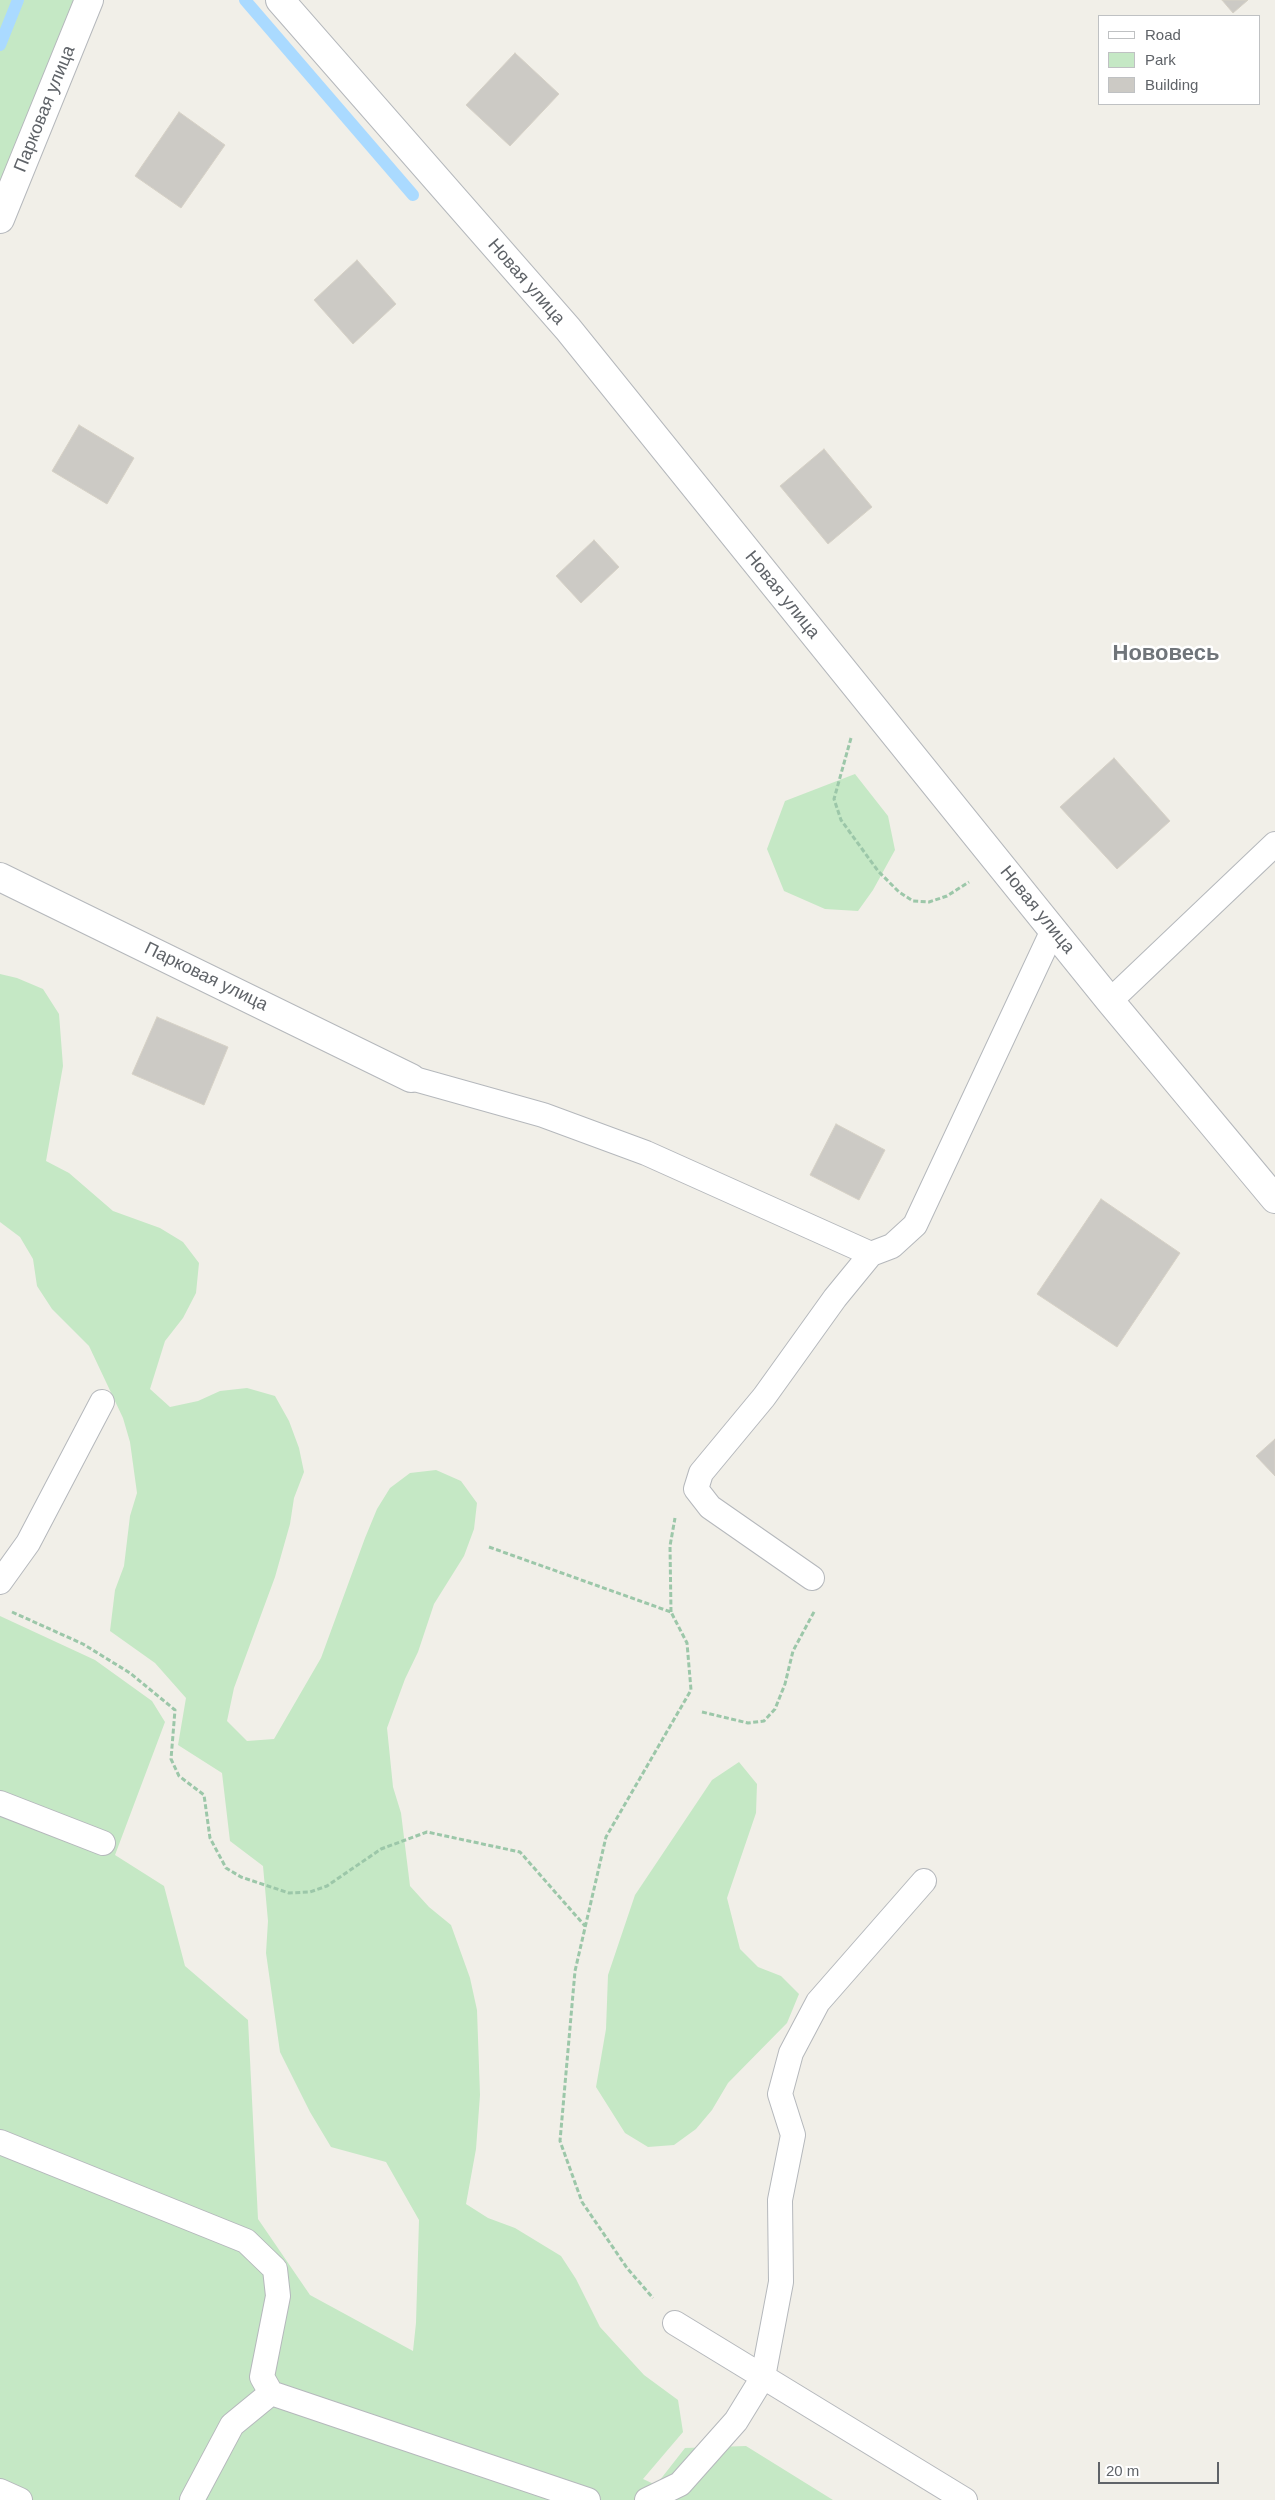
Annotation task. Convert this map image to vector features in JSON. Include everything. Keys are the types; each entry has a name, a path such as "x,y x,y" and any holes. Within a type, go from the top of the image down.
{"street":[{"name":"Парковая улица","path":"0,218 89,0"},
{"name":"Новая улица","path":"280,0 568,330 1052,930 1275,1198"},
{"name":"Парковая улица","path":"0,877 411,1078"}],"lane":[{"path":"1110,1001 1275,844"},
{"path":"812,1578 710,1507 696,1489 701,1473 764,1397 835,1298 871,1254 892,1246 915,1225 1052,930"},
{"path":"411,1078 543,1114 646,1153 871,1254"},
{"path":"0,1582 28,1543 102,1402"},
{"path":"0,1803 103,1842"},
{"path":"647,2500 680,2484 736,2421 763,2377 781,2282 780,2200 793,2135 780,2094 791,2053 818,2002 924,1881"},
{"path":"0,2142 246,2241 275,2269 278,2296 262,2377 271,2393 588,2500"},
{"path":"675,2323 965,2500"},
{"path":"192,2500 232,2425 271,2393"},
{"path":"0,2491 20,2500"}],"path":[{"path":"864,697 834,798 842,820 878,871 899,892 913,900 929,902 955,891 996,860"},
{"path":"675,2323 626,2268 582,2202 560,2140 574,1971 606,1837 691,1690 687,1643 671,1612 670,1546 676,1516 696,1489"},
{"path":"489,1547 671,1612"},
{"path":"702,1712 748,1723 764,1721 775,1709 785,1684 793,1651 817,1606 812,1578"},
{"path":"8,1610 83,1644 130,1673 175,1710 171,1759 179,1776 204,1795 210,1838 226,1868 241,1876 289,1893 310,1892 327,1886 381,1850 427,1832 520,1852 585,1927"}],"green space":[{"path":"0,0 76,0 0,188"},
{"path":"855,774 888,816 895,850 873,890 858,911 825,909 784,891 767,849 785,801"},
{"path":"0,974 17,978 43,989 59,1014 63,1066 46,1161 69,1173 113,1211 160,1228 183,1242 199,1263 196,1293 183,1318 165,1341 150,1389 170,1407 198,1401 220,1391 247,1388 275,1396 289,1421 299,1448 304,1472 294,1498 290,1524 275,1577 234,1688 227,1721 247,1741 274,1739 321,1658 365,1538 377,1509 390,1488 410,1473 436,1470 461,1481 477,1503 474,1529 464,1556 434,1604 418,1652 405,1679 387,1728 393,1787 401,1813 410,1886 429,1907 451,1925 470,1978 477,2010 480,2095 476,2149 466,2204 488,2218 515,2228 561,2256 576,2279 600,2327 644,2375 678,2400 683,2432 643,2479 656,2485 685,2448 746,2446 833,2500 0,2500 0,1616 95,1660 152,1701 165,1722 115,1855 164,1886 185,1966 248,2020 258,2219 310,2295 413,2351 416,2323 419,2220 386,2162 331,2147 310,2112 280,2052 266,1953 268,1921 263,1866 230,1841 222,1773 178,1745 186,1698 155,1663 110,1631 115,1590 124,1566 130,1516 137,1493 130,1442 123,1418 89,1346 52,1309 37,1286 33,1259 20,1237 0,1222"},
{"path":"739,1762 757,1784 756,1813 727,1898 740,1949 758,1967 781,1976 799,1994 787,2023 728,2083 712,2110 696,2129 674,2145 648,2147 625,2133 596,2087 606,2029 608,1975 635,1895 712,1780"}],"building":[{"path":"1222,0 1248,0 1233,13"},
{"path":"515,53 559,94 510,146 466,105"},
{"path":"179,112 225,145 181,208 135,176"},
{"path":"357,260 396,304 353,344 314,300"},
{"path":"79,425 134,458 107,504 52,471"},
{"path":"824,449 872,507 828,544 780,486"},
{"path":"594,540 619,567 581,603 556,576"},
{"path":"1114,758 1170,821 1117,869 1060,807"},
{"path":"157,1017 228,1047 204,1105 132,1074"},
{"path":"836,1124 885,1150 859,1200 810,1175"},
{"path":"1101,1199 1180,1253 1117,1347 1037,1294"},
{"path":"1275,1439 1275,1476 1256,1456"}],"waterway":[{"path":"0,45 18,0"},
{"path":"245,0 413,195"}],"district":[{"name":"Нововесь","path":"1166,654"}]}
